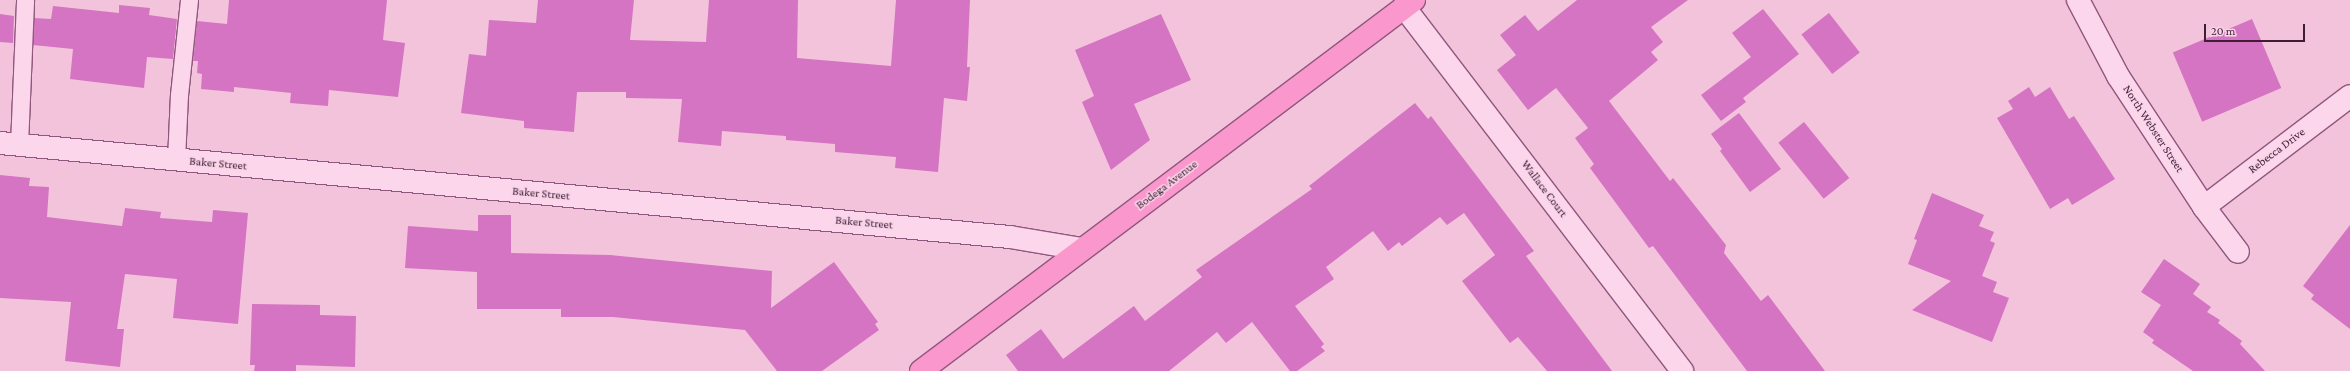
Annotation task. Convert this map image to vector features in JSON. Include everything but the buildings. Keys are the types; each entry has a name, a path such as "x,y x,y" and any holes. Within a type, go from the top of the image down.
{"main road":[{"name":"Bodega Avenue","path":"921,371 1409,3"}],"street":[{"name":"North Webster Street","path":"2078,0 2118,76 2204,207 2238,252"},
{"name":"Wallace Court","path":"1409,3 1682,371"},
{"name":"Rebecca Drive","path":"2204,207 2350,96"},
{"name":"Baker Street","path":"9,144 1010,237 1082,249"}],"lane":[{"path":"9,144 25,0"},
{"path":"176,160 179,95 189,0"}]}
